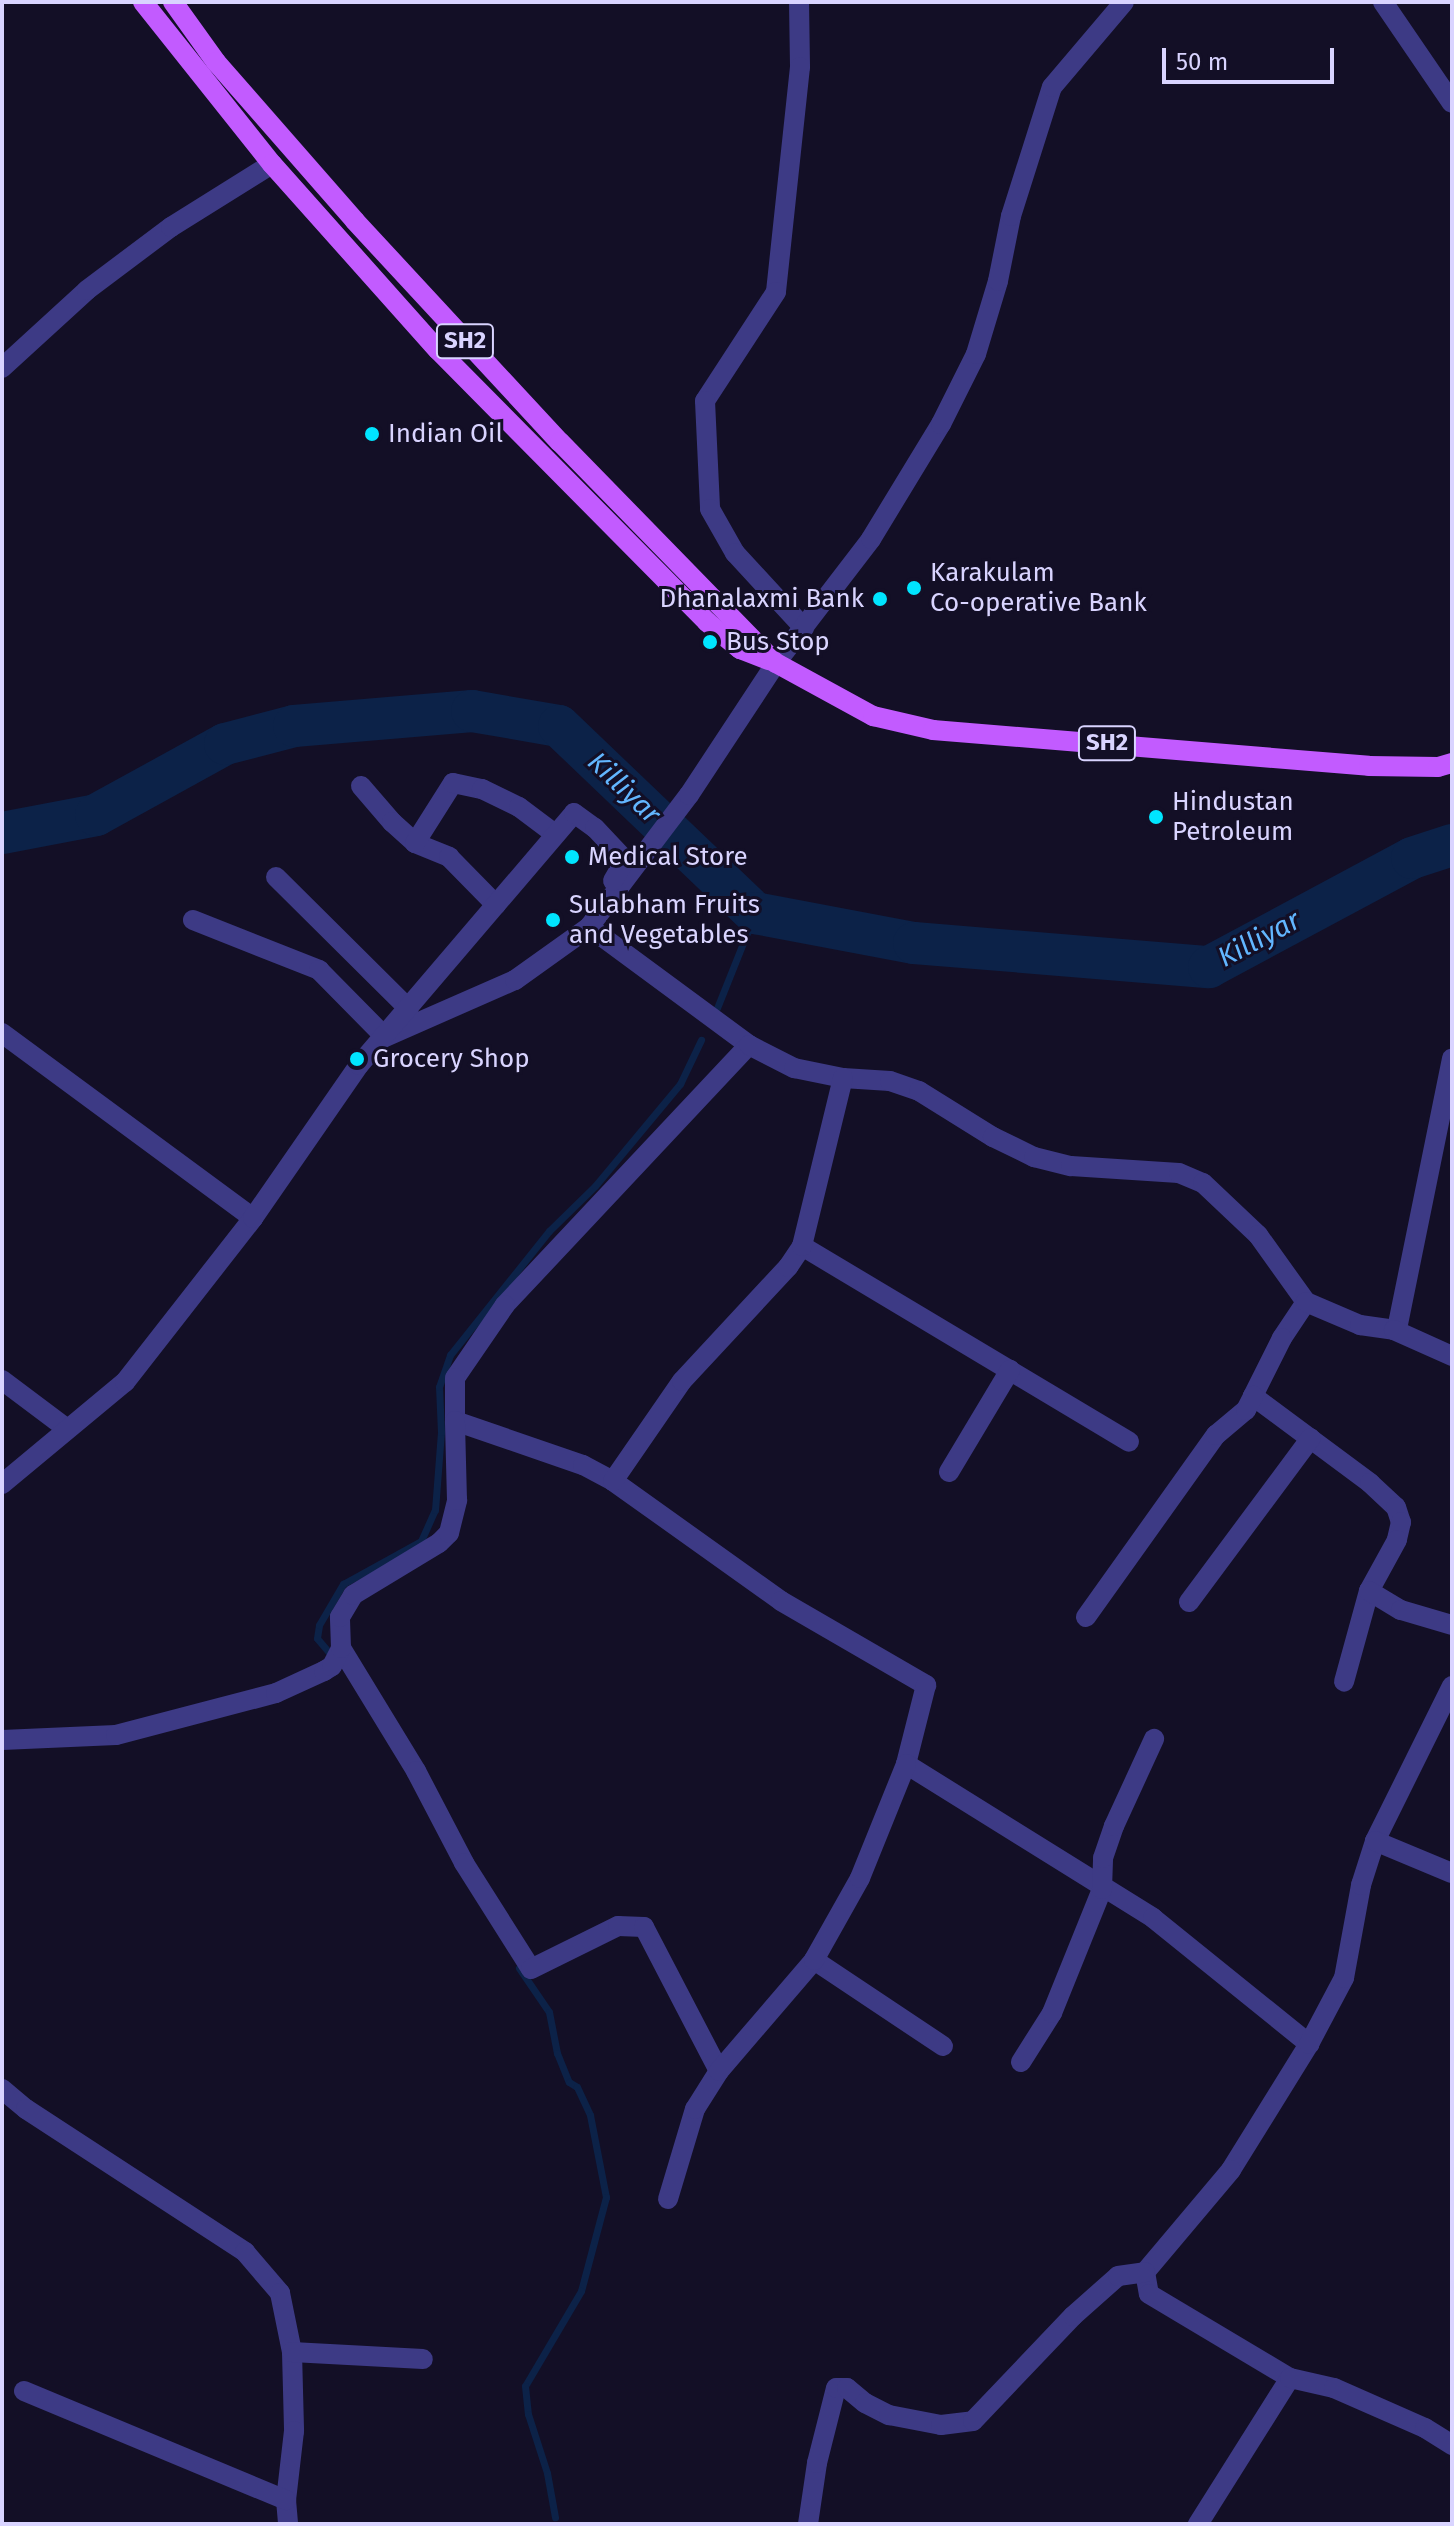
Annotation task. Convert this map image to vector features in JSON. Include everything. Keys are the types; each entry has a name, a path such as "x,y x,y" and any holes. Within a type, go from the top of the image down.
{"main road":[{"path":"143,2 272,164 438,350 707,622 740,649 776,663"},
{"name":"SH2","path":"173,2 216,62 355,221 456,331 776,663 873,716 933,730 1369,766 1438,767 1452,763"},
{"path":"336,238 355,221"},
{"path":"438,350 456,331"}],"street":[{"path":"799,2 800,67 776,292 705,401 710,509 735,553 804,628"},
{"path":"385,1037 515,980 589,927 689,795 776,663 871,539 941,424 976,354 998,281 1011,216 1052,87 1124,2"},
{"path":"1383,2 1452,103"},
{"path":"2,368 87,290 171,227 272,164"},
{"path":"415,843 453,783 482,789 519,807 555,834"},
{"path":"361,786 415,843 449,857 496,905"},
{"path":"2,1484 125,1382 253,1218 359,1065 574,813 619,851 625,860 613,879 606,908"},
{"path":"276,877 409,1009"},
{"path":"193,920 319,970 385,1037"},
{"path":"589,927 737,1036 794,1068 843,1078 890,1081 919,1091 993,1137 1034,1157 1071,1166 1179,1173 1203,1183 1258,1235 1306,1302 1360,1325 1394,1330 1452,1356"},
{"path":"2,1033 253,1218"},
{"path":"719,2071 644,1927 618,1926 531,1969 464,1863 416,1771 337,1655 340,1617 353,1595 449,1533 457,1500 455,1378 505,1305 737,1036"},
{"path":"1394,1330 1421,1219 1452,1058"},
{"path":"613,1481 682,1381 788,1267 802,1246 843,1078"},
{"path":"802,1246 1129,1442"},
{"path":"1086,1617 1216,1435 1246,1410 1282,1338 1306,1302"},
{"path":"949,1472 1010,1370"},
{"path":"2,1380 66,1428"},
{"path":"1253,1396 1396,1507 1401,1522 1397,1540 1369,1591 1344,1682"},
{"path":"455,1421 583,1465 613,1481 781,1601 926,1685 906,1764 860,1878 814,1960 719,2071 695,2109 668,2199"},
{"path":"1189,1602 1311,1438"},
{"path":"1369,1591 1401,1610 1452,1625"},
{"path":"2,1740 116,1735 276,1693 337,1655"},
{"path":"808,2524 817,2463 836,2388 847,2388 865,2403 889,2415 941,2425 973,2421 1073,2316 1118,2276 1145,2272 1231,2170 1309,2044 1344,1978 1361,1885 1375,1841 1452,1686"},
{"path":"1021,2062 1052,2013 1102,1889 1103,1858 1154,1739"},
{"path":"906,1764 1153,1918 1309,2044"},
{"path":"1375,1841 1452,1873"},
{"path":"814,1960 943,2046"},
{"path":"2,2089 49,2125 245,2252 280,2293 292,2352 294,2431 286,2500 288,2524"},
{"path":"1145,2272 1149,2294 1290,2378 1334,2388 1425,2428 1452,2445"},
{"path":"292,2352 423,2359"},
{"path":"1198,2524 1290,2378"},
{"path":"24,2391 286,2500"}],"waterway":[{"name":"Killiyar","path":"2,833 96,815 225,744 294,726 472,711 559,726 755,913 914,943 1209,967 1412,858 1452,845"},
{"path":"717,1008 755,913"},
{"path":"332,1656 317,1638 319,1625 343,1584 421,1541 435,1510 441,1432 439,1387 450,1355 549,1231 595,1186 680,1084 701,1040"},
{"path":"519,1968 549,2012 557,2053 569,2082 577,2087 590,2115 606,2197 581,2291 525,2386 528,2414 547,2473 555,2517"}],"place":[{"name":"Indian Oil","path":"372,434"},
{"name":"Karakulam Co-operative Bank","path":"914,588"},
{"name":"Dhanalaxmi Bank","path":"880,599"},
{"name":"Bus Stop","path":"710,642"},
{"name":"Hindustan Petroleum","path":"1156,817"},
{"name":"Medical Store","path":"572,857"},
{"name":"Sulabham Fruits and Vegetables","path":"553,920"},
{"name":"Grocery Shop","path":"357,1059"}]}
